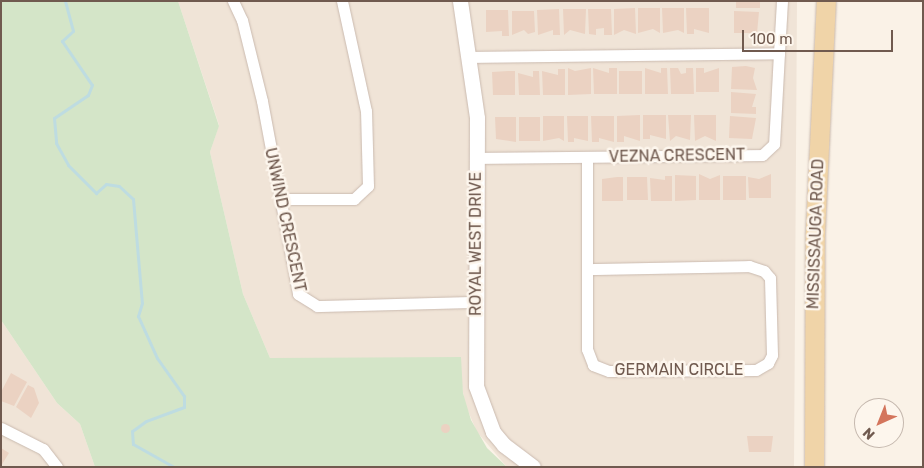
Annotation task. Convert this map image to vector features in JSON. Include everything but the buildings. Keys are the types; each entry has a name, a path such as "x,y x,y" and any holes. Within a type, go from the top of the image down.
{"main road":[{"name":"MISSISSAUGA ROAD","path":"814,467 814,232 826,1"}],"street":[{"name":"UNWIND CRESCENT","path":"233,1 242,20 253,66 298,294 309,304 475,302"},
{"path":"280,199 354,199 368,186 366,112 342,1"},
{"name":"ROYAL WEST DRIVE","path":"460,1 470,57 476,158 475,302 479,401 488,424 504,445 533,467"},
{"name":"VEZNA CRESCENT","path":"476,158 762,155 774,144 782,1"},
{"path":"470,57 779,53"},
{"name":"GERMAIN CIRCLE","path":"587,157 587,349 589,358 600,369 756,370 768,363 772,355 770,284 764,271 749,266 588,270"},
{"path":"1,428 43,450 57,467"}],"shaded area":[{"path":"178,1 797,1 794,467 507,467 477,432 465,404 461,380 270,358 243,294 210,152 219,125"},
{"path":"1,320 57,403 80,424 95,467 1,467"}],"green space":[{"path":"1,1 178,1 219,126 210,152 243,294 270,358 461,357 463,393 471,420 487,448 507,467 95,467 80,424 57,403 1,320"}],"waterway":[{"path":"65,1 73,31 62,41 92,85 88,95 54,118 56,143 68,165 96,193 106,184 119,186 133,199 142,303 138,316 157,358 184,396 184,407 146,421 132,431 133,444 174,467"},
{"path":"230,467 248,467"}]}
